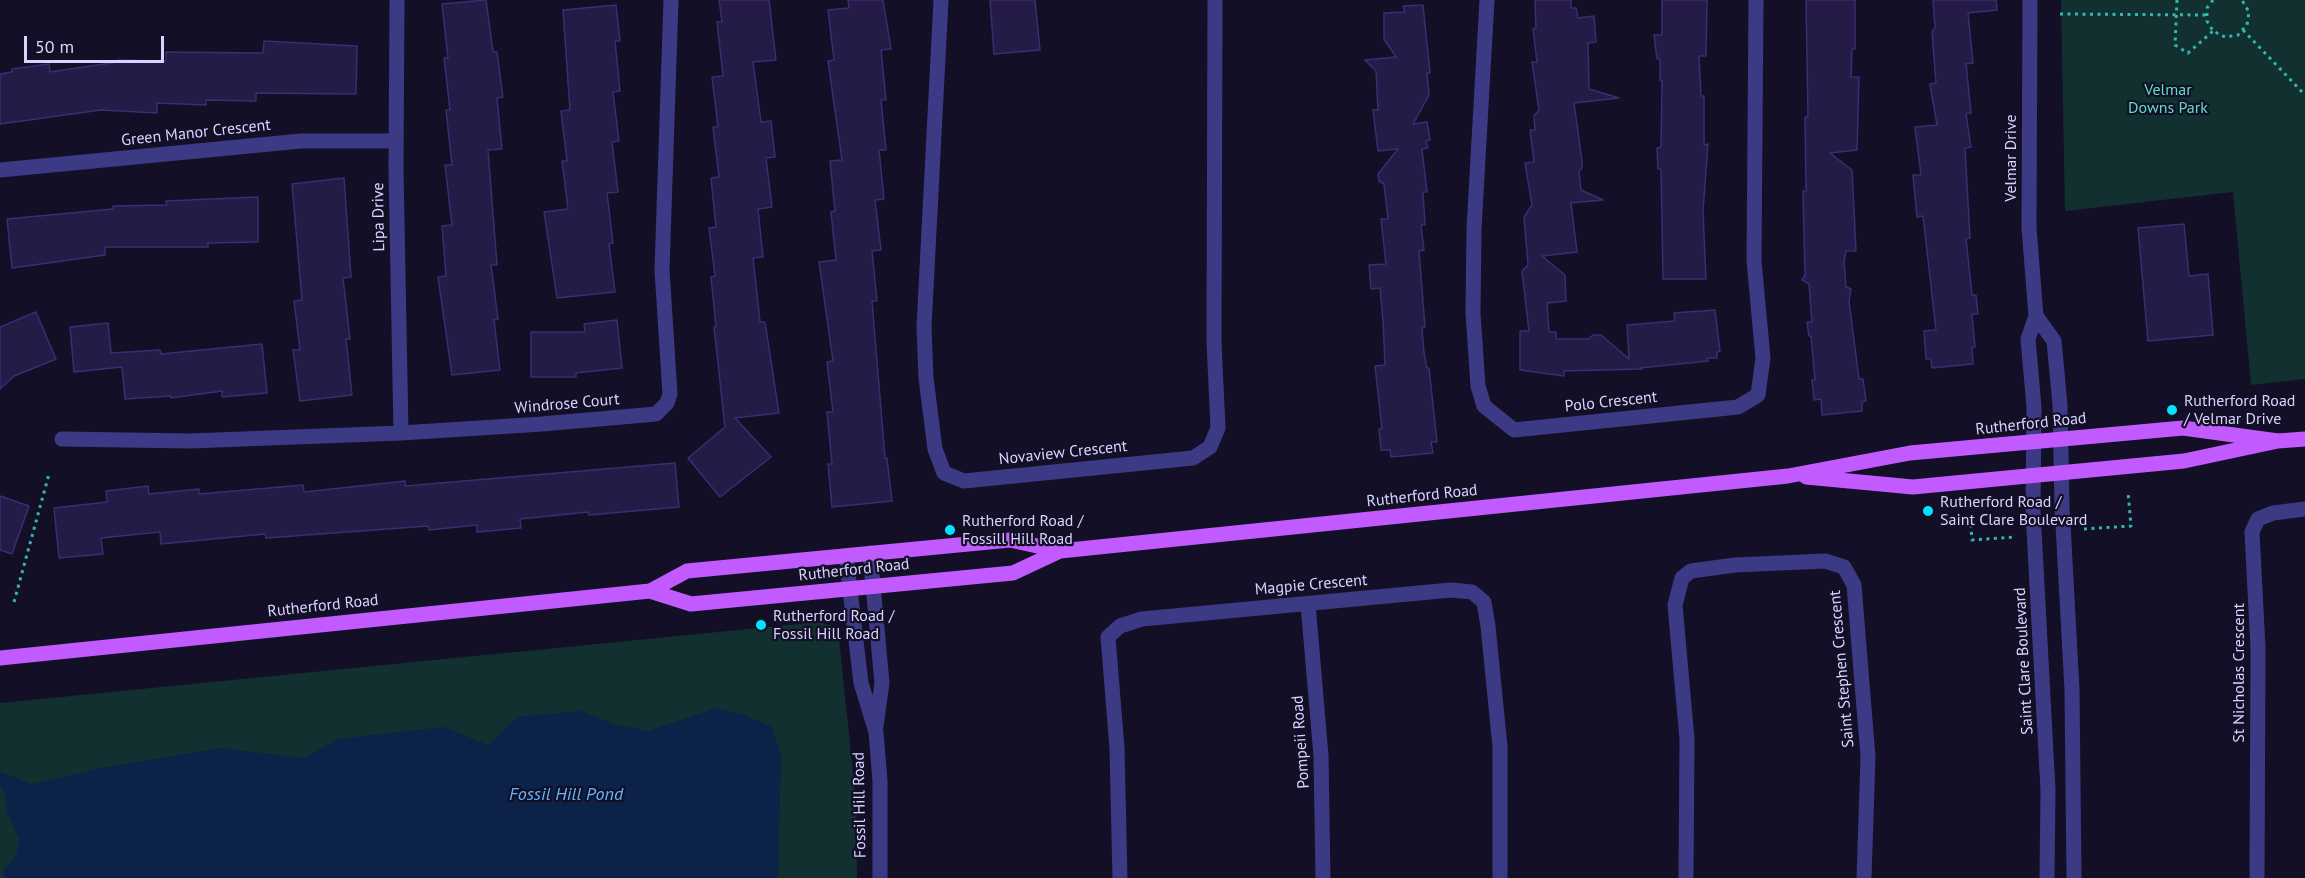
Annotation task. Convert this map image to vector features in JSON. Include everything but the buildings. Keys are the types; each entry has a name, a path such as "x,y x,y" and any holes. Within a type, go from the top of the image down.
{"main road":[{"name":"Rutherford Road","path":"650,591 687,571 1010,540 1060,551 1788,476 1910,453 2183,428 2278,441"},
{"name":"Rutherford Road","path":"1788,476 1913,487 2184,461 2278,441 2305,439"},
{"name":"Rutherford Road","path":"0,658 650,591 691,603 1013,573 1060,551"}],"street":[{"name":"Lipa Drive","path":"397,0 396,141 401,433"},
{"name":"Windrose Court","path":"62,439 190,441 401,433 656,414 667,403 670,394 662,270 671,0"},
{"name":"Novaview Crescent","path":"941,0 924,327 926,378 936,449 944,473 964,481 1193,458 1210,447 1218,428 1214,342 1215,0"},
{"name":"Polo Crescent","path":"1488,0 1474,229 1473,313 1478,386 1484,406 1514,430 1738,407 1758,394 1763,358 1754,261 1756,0"},
{"name":"Velmar Drive","path":"2030,0 2029,228 2036,316 2028,339 2034,407 2033,442"},
{"name":"Green Manor Crescent","path":"0,170 301,141 396,141"},
{"path":"2036,316 2054,341 2061,440 2072,690 2074,878"},
{"name":"Saint Clare Boulevard","path":"2033,442 2048,790 2048,878"},
{"name":"St Nicholas Crescent","path":"2258,878 2258,648 2252,532 2258,519 2273,513 2305,509"},
{"name":"Fossil Hill Road","path":"870,553 882,682 876,732 880,781 880,878"},
{"name":"Fossil Hill Road","path":"846,556 861,683 876,732"},
{"name":"Saint Stephen Crescent","path":"1686,878 1687,739 1675,605 1680,584 1690,572 1763,562 1826,561 1844,567 1854,585 1868,757 1864,878"},
{"name":"Magpie Crescent","path":"1119,878 1117,748 1108,637 1120,626 1142,619 1451,590 1472,592 1484,602 1500,747 1500,878"},
{"name":"Pompeii Road","path":"1308,604 1321,756 1323,878"}],"path":[{"path":"2177,0 2175,45 2188,53 2213,31"},
{"path":"2213,0 2206,15 2213,31 2231,37 2243,30 2249,12 2242,0"},
{"path":"2060,14 2206,15"},
{"path":"2243,30 2305,94"},
{"path":"14,602 49,474"},
{"path":"2084,529 2131,526 2128,492"},
{"path":"1970,517 1972,540 2016,537"}],"green space":[{"name":"Velmar Downs Park","path":"2061,0 2305,0 2305,379 2251,385 2233,192 2065,211"},
{"path":"819,622 832,626 839,638 856,802 857,878 0,878 0,703"}],"water":[{"name":"Fossil Hill Pond","path":"716,708 745,715 772,727 781,756 778,878 5,878 2,872 17,854 19,840 7,811 5,793 0,785 0,772 32,784 106,767 220,748 304,758 338,739 444,727 488,745 517,717 581,711 613,724 648,731"}],"place":[{"name":"Rutherford Road / Velmar Drive","path":"2172,410"},
{"name":"Rutherford Road / Saint Clare Boulevard","path":"1928,511"},
{"name":"Rutherford Road / Fossill Hill Road","path":"950,530"},
{"name":"Rutherford Road / Fossil Hill Road","path":"761,625"}]}
